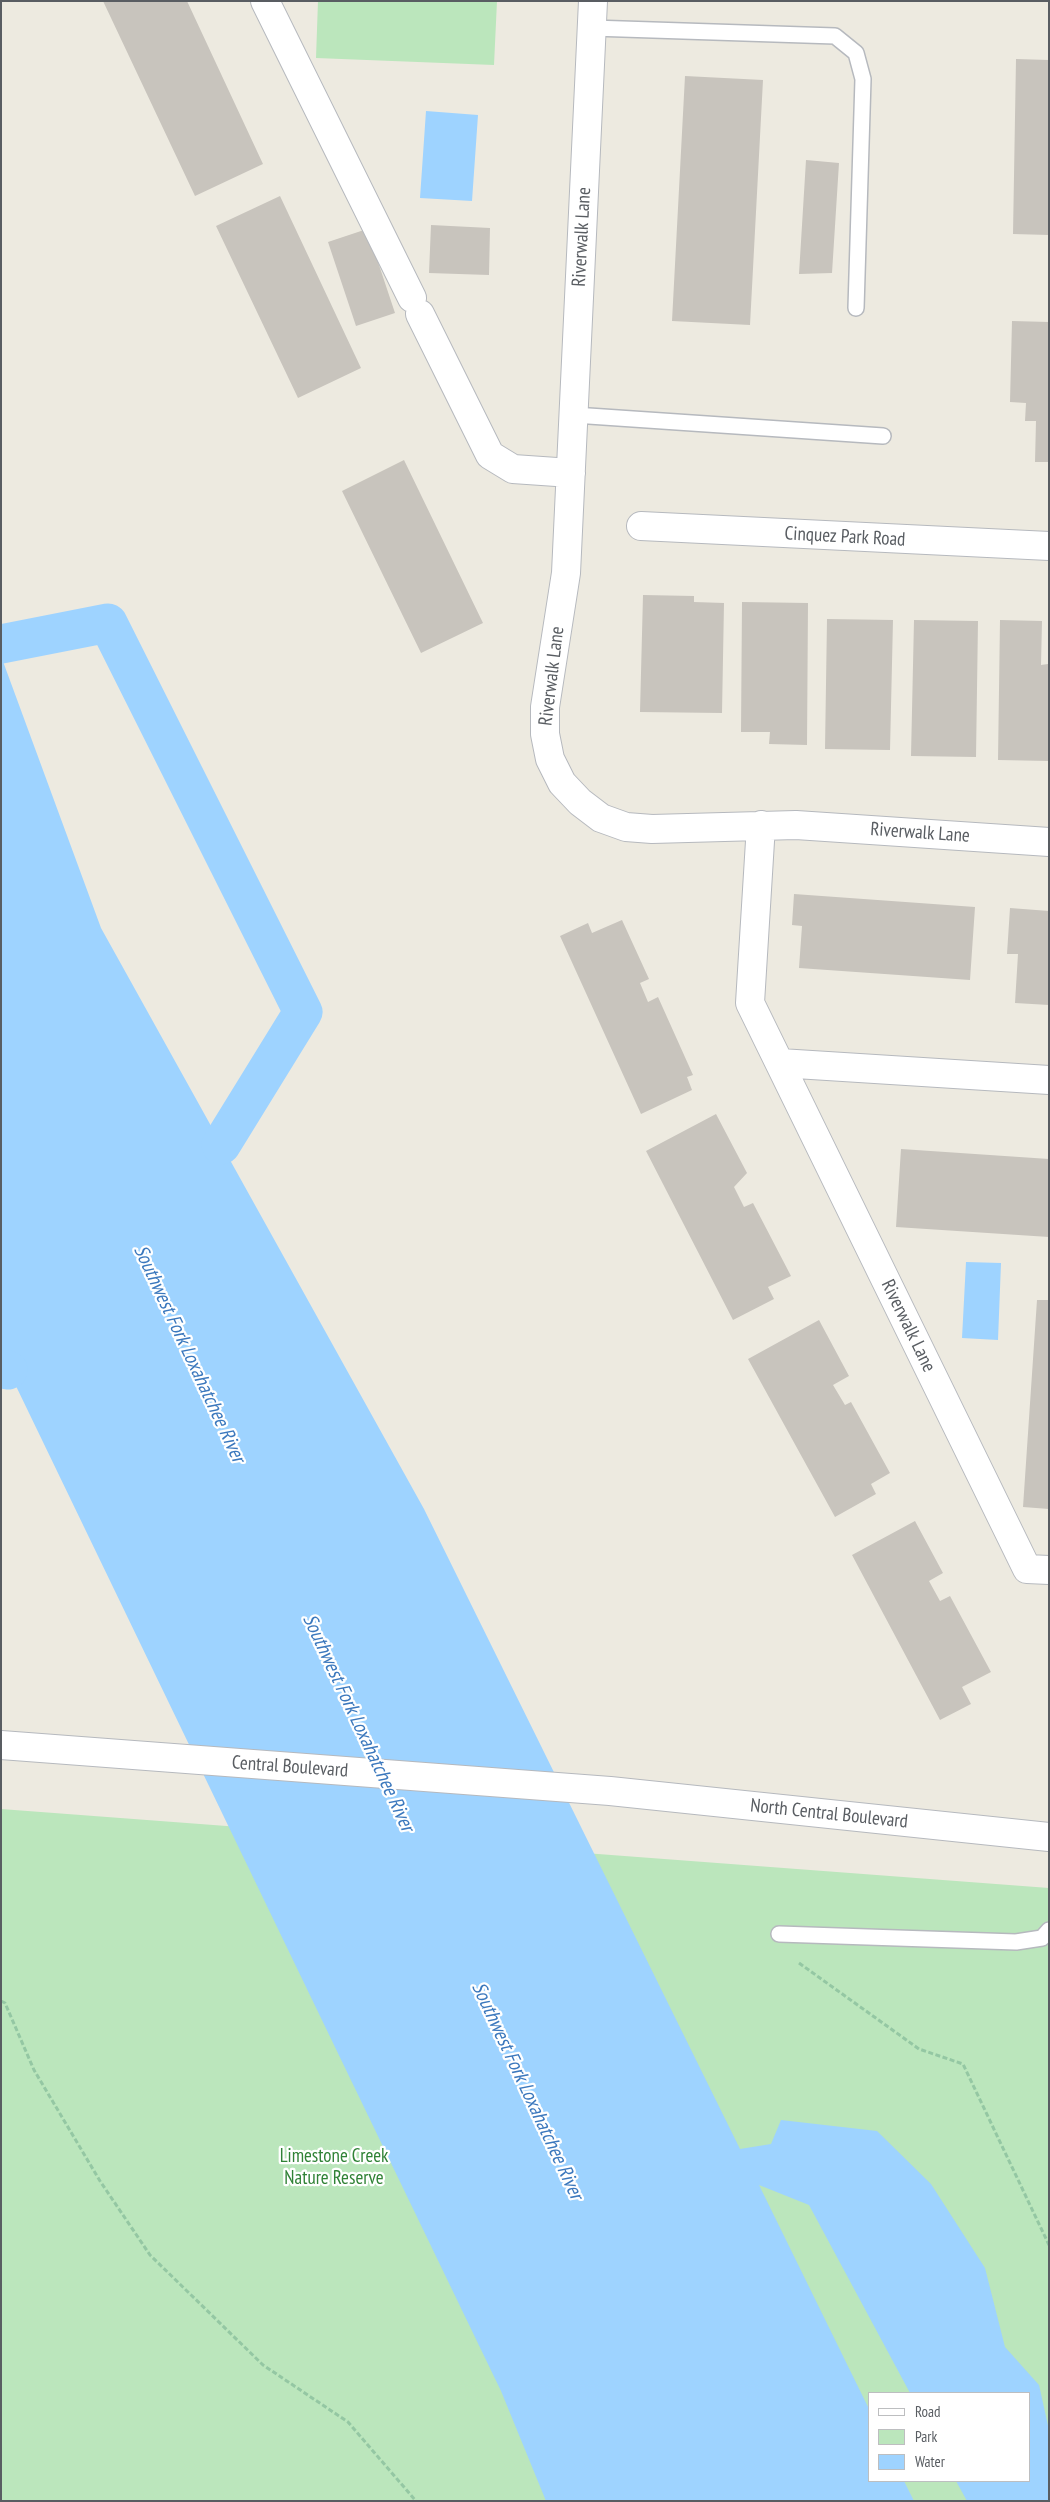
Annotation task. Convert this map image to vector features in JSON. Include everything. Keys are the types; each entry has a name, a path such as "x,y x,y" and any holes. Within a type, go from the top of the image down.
{"street":[{"path":"265,1 490,455 513,469 571,473"},
{"name":"Riverwalk Lane","path":"593,1 566,573 546,707 544,734 550,759 562,783 580,802 601,818 626,827 652,829 796,825 1049,842"},
{"name":"Cinquez Park Road","path":"641,526 1049,546"},
{"name":"Riverwalk Lane","path":"761,825 750,1003 1027,1569 1049,1570"},
{"path":"780,1063 1049,1080"},
{"name":"Central Boulevard","path":"1,1745 610,1791"},
{"name":"North Central Boulevard","path":"610,1791 1049,1837"}],"lane":[{"path":"592,28 835,36 856,53 863,79 856,308"},
{"path":"574,415 883,436"},
{"path":"779,1934 1016,1942 1042,1938 1049,1930"}],"path":[{"path":"779,1934 780,1948 918,2049 963,2064 1049,2245"},
{"path":"1,2001 5,2004 34,2070 100,2181 150,2255 263,2365 348,2422 416,2501"}],"green space":[{"path":"318,1 497,1 494,65 316,58"},
{"name":"Limestone Creek Nature Reserve","path":"1,1809 1049,1888 1049,2501 1,2501"}],"water":[{"path":"426,111 478,115 472,201 420,198"},
{"name":"Southwest Fork Loxahatchee River","path":"1,656 101,928 424,1509 740,2149 771,2144 781,2120 877,2131 931,2184 985,2268 1005,2347 1039,2385 1049,2430 1049,2501 967,2501 957,2482 1030,2482 1030,2392 909,2392 809,2205 759,2185 868,2407 868,2482 904,2482 914,2501 546,2501 501,2391 1,1355"},
{"path":"966,1262 1001,1263 998,1340 962,1338"}],"building":[{"path":"103,1 187,1 263,164 195,196"},
{"path":"1016,59 1049,60 1049,235 1013,234"},
{"path":"685,76 763,80 750,325 672,321"},
{"path":"806,160 839,163 832,273 799,274"},
{"path":"280,196 361,368 298,398 216,226"},
{"path":"431,225 490,228 489,275 429,273"},
{"path":"367,229 395,313 356,326 328,242"},
{"path":"1012,321 1049,322 1049,462 1035,462 1036,421 1025,421 1026,403 1010,402"},
{"path":"404,460 483,623 421,653 342,491"},
{"path":"643,595 694,596 694,602 724,603 722,713 640,712"},
{"path":"742,602 808,603 807,745 769,744 770,732 741,732"},
{"path":"827,619 893,620 890,750 825,749"},
{"path":"914,620 978,621 976,757 911,756"},
{"path":"1000,620 1042,621 1041,665 1048,664 1049,678 1049,761 998,760"},
{"path":"794,894 975,907 970,980 799,968 802,926 792,925"},
{"path":"1010,908 1049,911 1049,1005 1015,1003 1018,954 1007,954"},
{"path":"622,920 649,979 640,983 648,1002 658,997 693,1075 687,1077 692,1090 641,1114 560,936 588,923 592,933"},
{"path":"716,1114 747,1173 734,1187 744,1207 753,1203 791,1276 768,1287 774,1299 733,1320 646,1151"},
{"path":"901,1149 1049,1159 1049,1237 896,1227"},
{"path":"1037,1300 1049,1300 1049,1509 1023,1507"},
{"path":"819,1320 849,1376 833,1385 845,1405 851,1402 890,1473 871,1484 876,1494 835,1517 748,1359"},
{"path":"915,1521 943,1573 929,1581 940,1601 950,1596 991,1672 962,1687 971,1704 940,1720 852,1555"}],"waterway":[{"path":"1,644 108,623 303,1012 221,1145"},
{"path":"1,1369 8,1370"}]}
